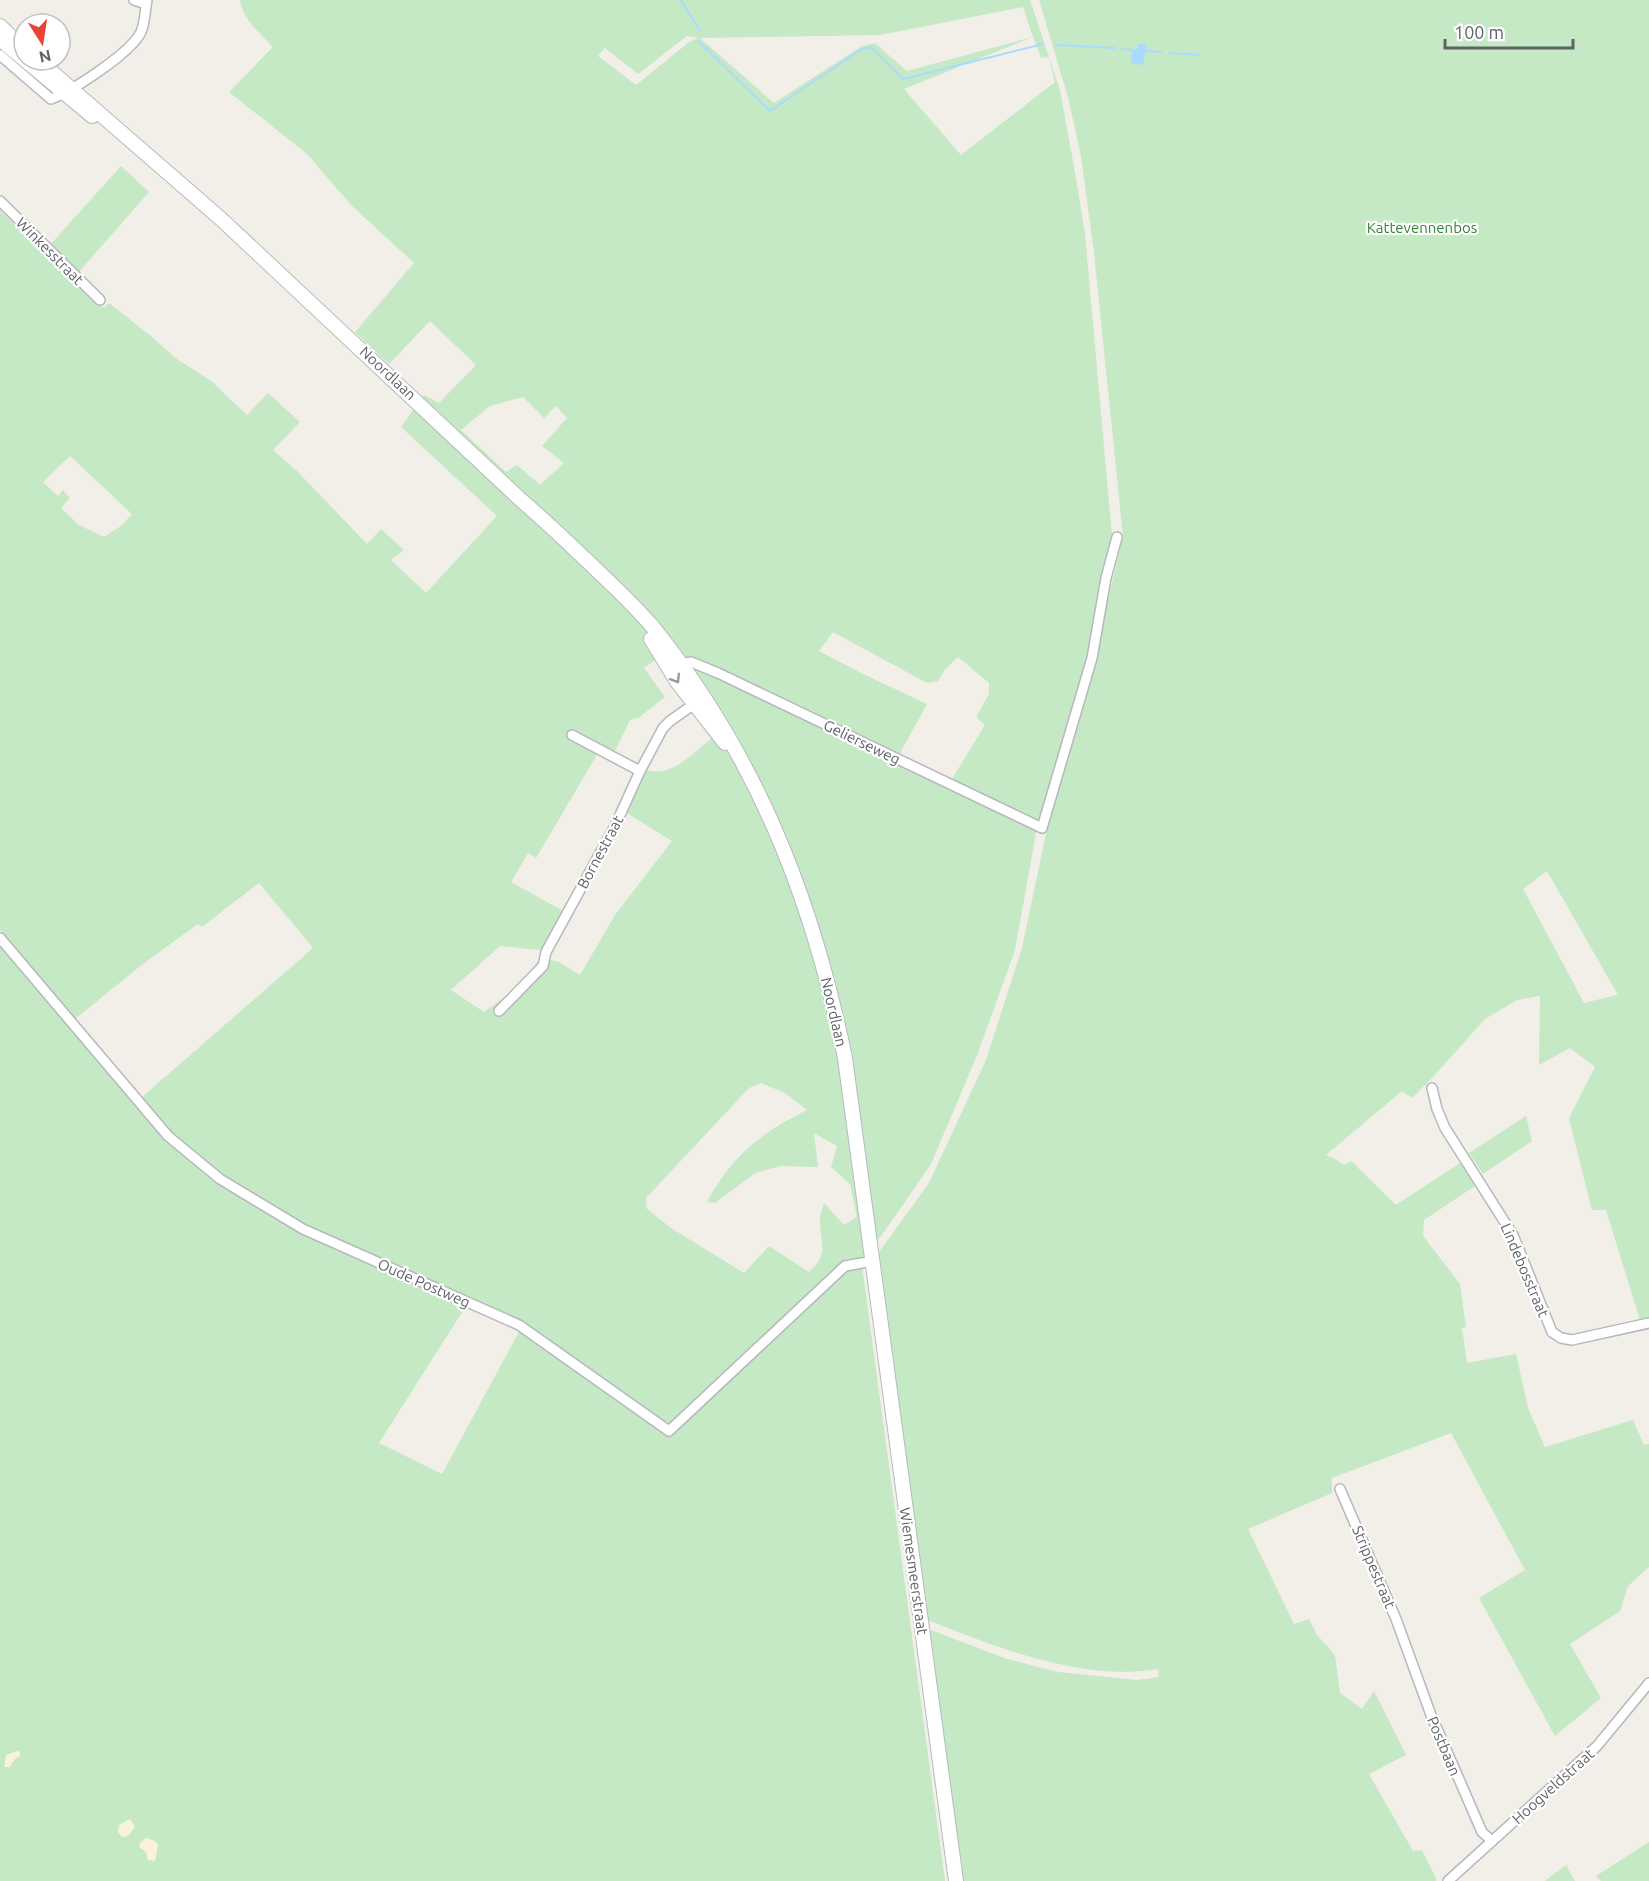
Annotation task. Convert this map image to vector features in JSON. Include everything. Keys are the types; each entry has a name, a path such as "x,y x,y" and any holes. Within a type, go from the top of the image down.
{"main road":[{"path":"0,26 12,38"},
{"name":"Noordlaan","path":"0,39 68,91 221,219 521,500 564,537 638,611 680,664 717,733 749,777 796,880 826,976 844,1058 873,1261"},
{"name":"Noordlaan","path":"50,72 68,91"},
{"name":"Noordlaan","path":"606,579 699,701"},
{"name":"Wiemesmeerstraat","path":"873,1261 956,1881"}],"street":[{"path":"68,91 103,69 138,37 147,2 134,0"},
{"name":"Noordlaan","path":"0,55 51,99 68,91"},
{"name":"Winkesstraat","path":"0,201 100,300"},
{"name":"Gelierseweg","path":"680,664 691,662 718,673 1042,828 1092,658 1106,578 1117,537"},
{"name":"Bornestraat","path":"499,1011 543,966 546,952 615,826 663,728 699,701"},
{"path":"572,735 640,771"},
{"name":"Oude Postweg","path":"0,938 168,1136 219,1179 303,1229 519,1325 669,1431 845,1266 873,1261"},
{"name":"Lindebosstraat","path":"1432,1088 1445,1128 1513,1235 1552,1332 1561,1338 1572,1340 1649,1323"},
{"name":"Strippestraat","path":"1341,1489 1396,1619 1404,1646"},
{"name":"Postbaan","path":"1404,1646 1482,1832 1492,1841"},
{"name":"Hoogveldstraat","path":"1448,1881 1597,1746 1649,1683"}],"green space":[{"path":"240,0 1030,0 1049,57 1060,90 1085,234 1112,536 1088,659 1036,833 1015,950 978,1053 931,1164 882,1235 861,1258 945,1881 0,1881 0,944 113,1080 121,1074 141,1098 313,948 259,883 202,927 198,924 144,963 75,1019 0,930 0,211 104,308 109,303 178,360 210,380 247,415 268,393 300,422 273,450 298,472 367,544 381,529 404,550 391,560 426,593 497,516 401,427 424,395 439,403 476,365 430,321 389,364 355,332 414,263 352,206 307,154 229,92 273,47 245,14","holes":["1023,7 1033,37 907,71 875,43 862,46 774,103 700,38 880,35","687,36 698,38 688,43 636,85 598,56 605,48 638,74","1033,37 1041,58 1049,57 1055,82 961,155 904,89","523,397 544,418 556,406 567,418 542,446 564,463 540,485 517,465 506,472 461,430 490,406","70,456 132,514 121,526 104,537 79,525 61,508 70,498 63,490 58,496 43,482","833,632 927,683 938,681 945,669 958,657 989,683 989,694 976,717 985,725 952,779 899,755 927,704 819,651","658,658 712,738 672,768 663,771 645,769 625,812 672,841 615,915 580,975 557,961 539,959 524,983 484,1012 451,990 500,946 539,950 552,940 565,912 511,882 528,853 536,858 601,748 613,755 630,720 638,718 665,697 644,668","761,1083 785,1093 807,1110 775,1128 749,1147 727,1171 707,1202 715,1203 755,1173 781,1166 818,1167 814,1133 837,1146 831,1167 850,1184 857,1217 844,1225 824,1203 820,1214 822,1253 816,1265 809,1272 769,1246 744,1273 671,1228 647,1209 646,1198 749,1088","466,1306 520,1330 442,1474 379,1443"]},
{"name":"Kattevennenbos","path":"1039,0 1649,0 1649,1318 1640,1320 1606,1210 1592,1210 1569,1118 1595,1067 1570,1048 1539,1065 1540,996 1517,1000 1485,1019 1412,1098 1402,1091 1326,1155 1344,1165 1351,1161 1396,1205 1460,1163 1475,1186 1424,1220 1423,1236 1460,1284 1466,1327 1462,1328 1467,1363 1516,1354 1528,1408 1545,1447 1633,1420 1644,1445 1649,1444 1649,1567 1628,1586 1620,1611 1570,1644 1601,1698 1555,1736 1479,1598 1525,1570 1451,1433 1332,1478 1332,1493 1248,1529 1294,1624 1309,1619 1317,1635 1335,1655 1340,1693 1362,1709 1374,1691 1406,1755 1369,1774 1413,1851 1422,1850 1437,1880 1435,1881 962,1881 928,1629 1007,1659 1058,1672 1137,1680 1159,1677 1158,1669 1129,1672 1100,1671 1040,1659 1010,1651 925,1619 877,1255 929,1183 986,1060 1022,948 1048,824 1094,659 1123,536 1094,253 1081,156 1068,97","holes":["1547,871 1618,995 1584,1003 1523,889"]},
{"path":"121,166 149,192 77,274 50,245"},
{"path":"1526,1116 1532,1141 1483,1174 1469,1153"},
{"path":"1649,1842 1649,1881 1601,1881 1596,1876"},
{"path":"1566,1865 1575,1881 1545,1881"}],"sand":[{"path":"20,1752 20,1756 10,1767 4,1767 6,1755"},
{"path":"130,1819 135,1827 128,1836 122,1837 118,1832 119,1825"},
{"path":"146,1838 155,1841 158,1845 155,1861 148,1860 146,1852 139,1847"}],"water":[{"path":"1138,44 1147,45 1143,65 1131,63 1132,50 1137,50"}],"waterway":[{"path":"681,0 700,31"},
{"path":"698,41 770,111 862,49 871,47 903,79 1043,44"},
{"path":"1056,45 1115,48"},
{"path":"1122,49 1132,50"},
{"path":"1146,51 1161,52"},
{"path":"1170,53 1198,55"}]}
